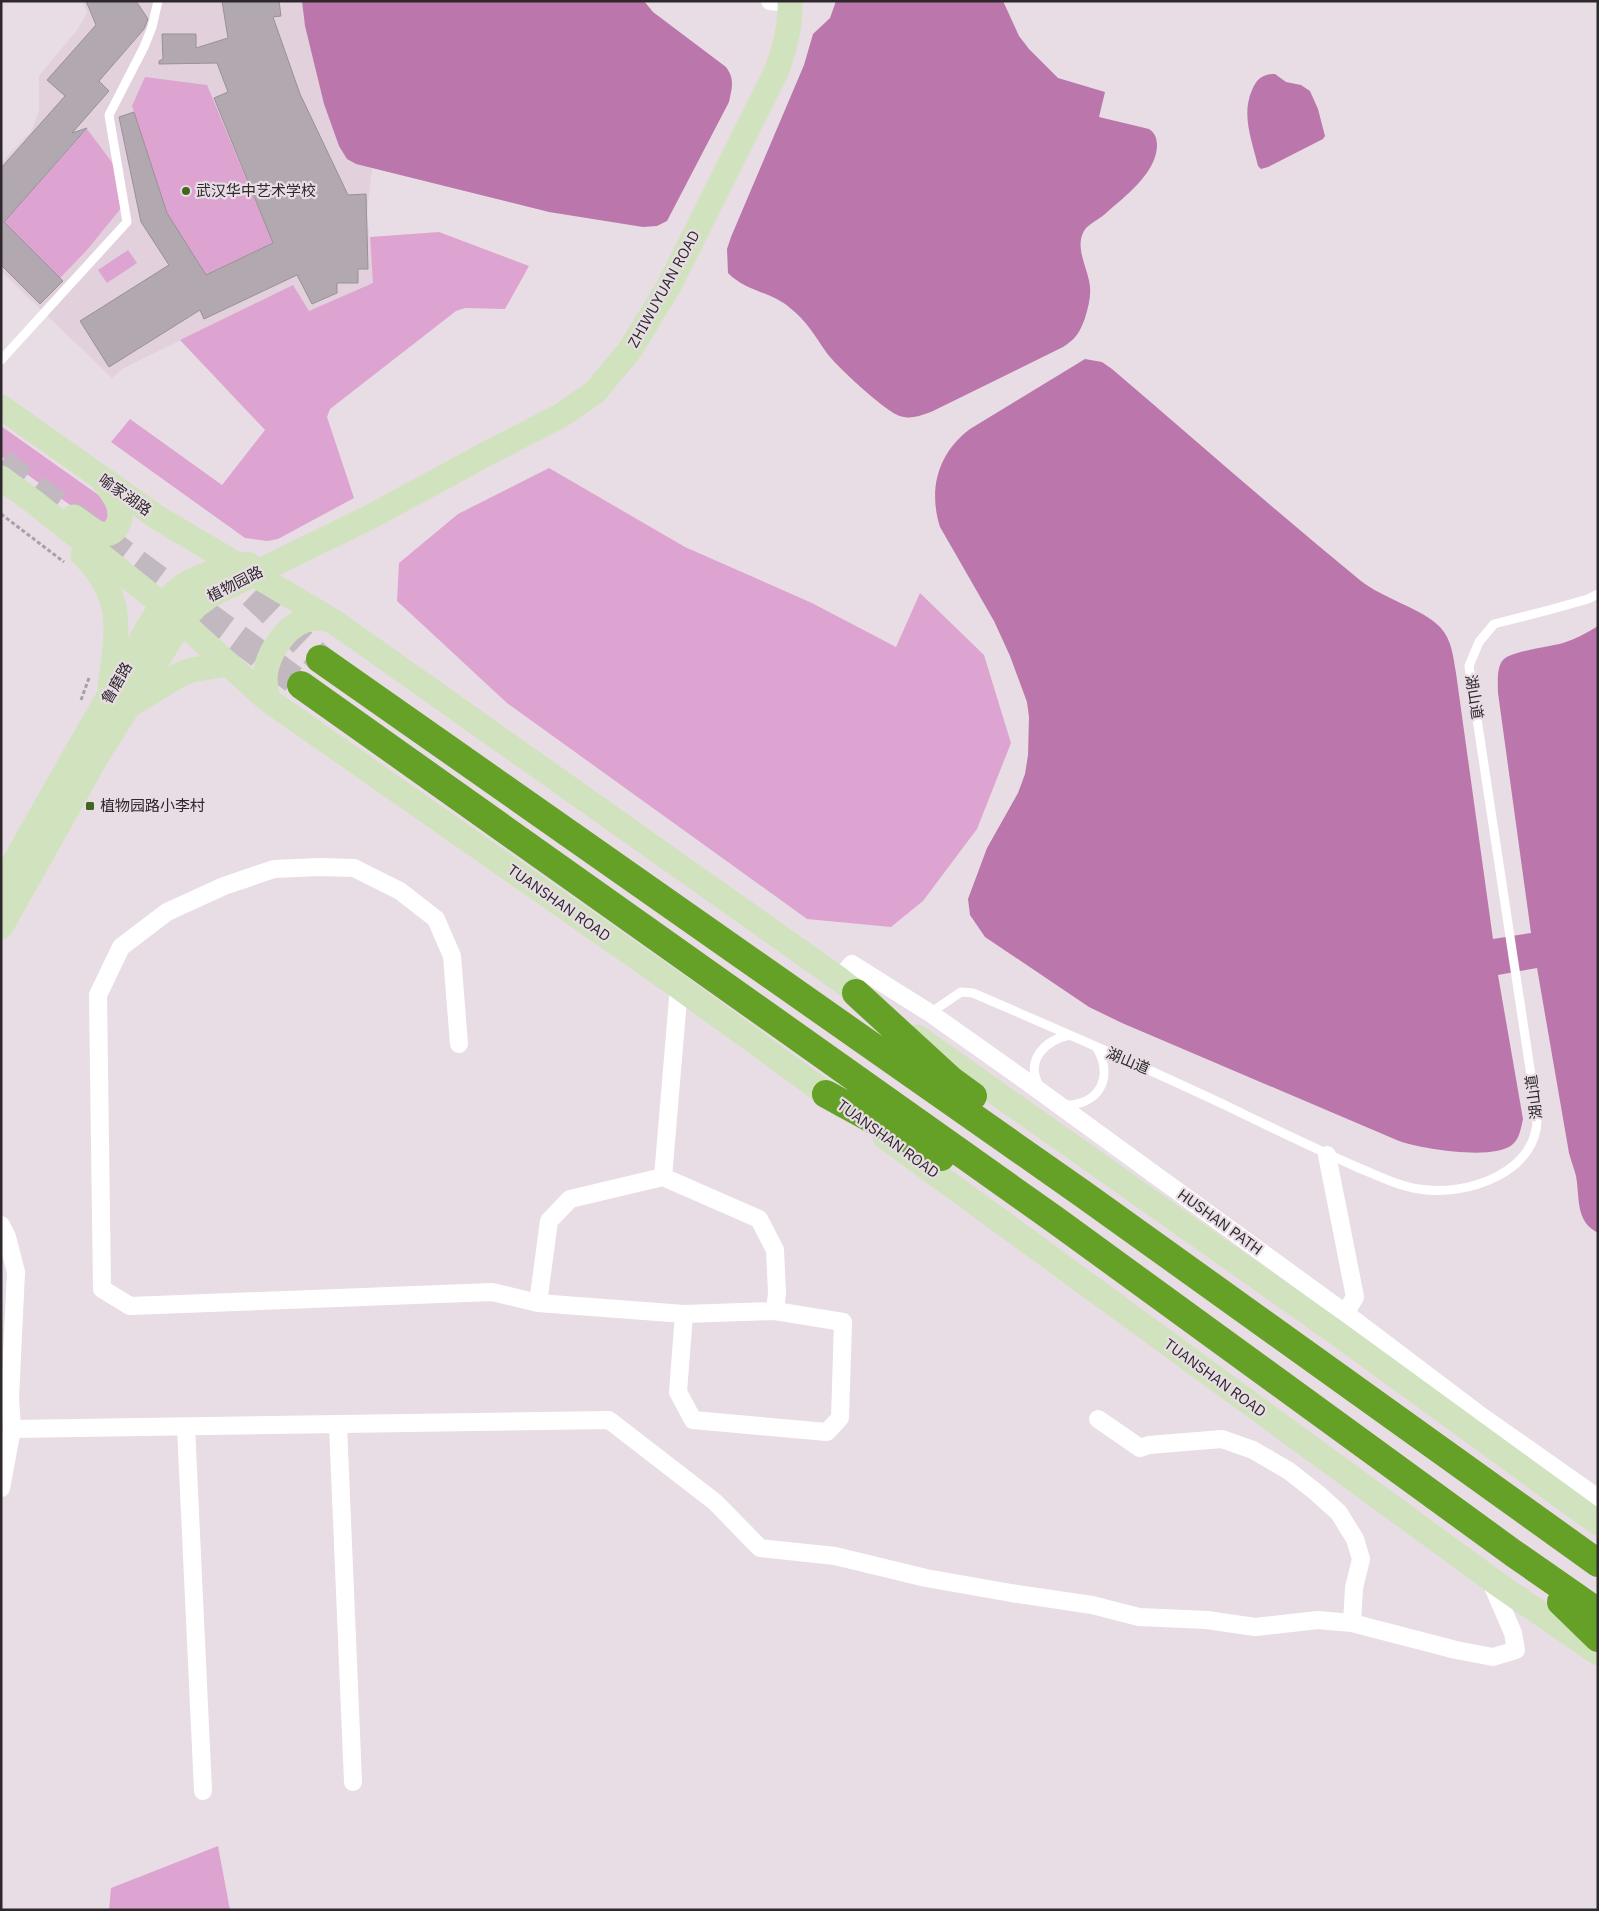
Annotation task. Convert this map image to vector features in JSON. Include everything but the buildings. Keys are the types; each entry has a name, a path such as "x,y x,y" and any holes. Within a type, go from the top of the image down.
{"highway":[{"path":"320,659 1083,1194 1598,1563"},
{"name":"TUANSHAN ROAD","path":"301,685 1054,1219 1512,1553 1598,1612"},
{"path":"847,986 951,1080 1078,1172 1083,1194"},
{"path":"826,1094 1054,1219"},
{"path":"1512,1553 1598,1638"}],"main road":[{"name":"ZHIWUYUAN ROAD","path":"294,555 372,516 560,416 596,392 630,350 669,286 776,72 785,47 790,19 784,2"},
{"name":"喻家湖路","path":"1,407 158,518 247,570"},
{"path":"34,502 51,500 98,532 108,534 118,526 120,511 113,493 99,476"},
{"path":"1,478 34,502 182,622"},
{"path":"34,502 37,518 90,561 108,587 114,602 118,701 192,670 228,664"},
{"name":"植物园路","path":"182,622 203,600 247,570 294,555"},
{"path":"247,570 333,621 847,986 1340,1322 1598,1523"},
{"name":"鲁磨路","path":"1,928 98,754 118,701 163,605 181,587 194,580 209,574 247,570"},
{"path":"268,700 265,685 266,669 278,643 296,624 301,622 318,618 333,621"},
{"name":"鲁磨路","path":"1,886 118,701 182,622"},
{"name":"TUANSHAN ROAD","path":"182,622 268,700 679,987 1499,1586 1598,1653"}],"street":[{"path":"459,1044 452,956 436,919 400,891 354,868 274,869 224,886 167,912 121,947 98,994 102,1289 130,1306 492,1292 538,1303 684,1314 775,1310 843,1322 840,1418 827,1432 693,1420 678,1392 684,1314"},
{"name":"HUSHAN PATH","path":"847,986 852,964 930,1013 1060,1105 1340,1322 1477,1413 1598,1498"},
{"path":"663,1177 679,987"},
{"path":"1327,1155 1355,1297 1340,1322"},
{"path":"538,1303 549,1221 570,1199 663,1177 759,1219 775,1250 777,1293 775,1310"},
{"path":"1,1225 7,1237 16,1272 10,1398 12,1429 1,1488"},
{"path":"1098,1419 1140,1448 1149,1445 1222,1439 1254,1450 1289,1471 1317,1493 1339,1513 1355,1539 1361,1559 1354,1588 1352,1623"},
{"path":"12,1429 609,1420 715,1502 760,1548 836,1556 926,1578 1092,1605 1139,1617 1207,1620 1255,1627 1318,1620 1352,1623 1456,1650 1493,1657 1516,1650 1513,1633 1494,1589 1499,1586"},
{"path":"338,1425 352,1782"},
{"path":"186,1427 203,1791"}],"lane":[{"path":"1,360 127,222 109,115 144,47 152,27 158,1"},
{"name":"湖山道","path":"930,1013 955,995 961,992 969,992 1142,1066 1327,1155 1406,1187 1434,1190 1463,1189 1500,1174 1525,1155 1532,1143 1538,1122 1469,666 1479,642 1485,632 1494,624 1564,606 1598,594"},
{"path":"1043,1093 1037,1083 1035,1073 1036,1062 1040,1052 1047,1043 1070,1035"},
{"path":"1060,1105 1072,1106 1083,1103 1092,1098 1100,1089 1104,1079 1105,1068 1103,1057 1097,1048"}],"path":[{"path":"1,514 46,547 69,568"},
{"path":"80,702 90,672"}],"shaded area":[{"name":"武汉华中艺术学校","path":"83,1 302,1 305,26 324,104 339,146 347,159 356,164 372,168 367,214 374,283 309,312 293,285 122,369 112,378 1,271 1,163 31,131 39,110 39,76 77,30 87,13"},
{"path":"302,1 644,1 653,12 726,67 732,80 729,102 667,221 657,226 643,227 549,212 356,164 347,159 339,146 324,104 305,26"},
{"path":"836,1 1003,1 1019,36 1029,49 1058,78 1105,92 1099,117 1149,129 1157,141 1155,156 1151,166 1138,184 1105,214 1088,226 1081,238 1081,252 1089,280 1090,295 1085,318 1074,338 1063,347 933,411 917,417 900,416 893,413 861,387 831,358 810,328 796,313 775,298 742,284 728,273 727,249 731,237 804,65 813,34 830,18"},
{"path":"1275,74 1286,82 1301,85 1310,91 1318,109 1325,136 1323,139 1261,169 1258,166 1251,138 1247,109 1252,90 1258,80 1263,76"},
{"path":"145,77 207,85 273,243 206,275 167,213 132,106"},
{"path":"87,129 120,173 122,207 87,250 60,278 3,223"},
{"path":"439,232 529,266 505,309 465,308 456,311 330,409 327,417 354,498 278,539 267,541 245,538 111,442 130,419 222,485 265,430 180,340 293,285 309,311 373,283 370,237"},
{"path":"128,250 137,263 107,283 98,270"},
{"path":"1085,359 1102,362 1112,369 1361,581 1433,621 1444,632 1451,648 1456,673 1493,939 1531,933 1498,693 1498,675 1501,662 1509,656 1523,651 1563,643 1581,636 1598,626 1598,1233 1585,1222 1580,1208 1576,1176 1569,1153 1537,968 1498,975 1523,1119 1519,1136 1513,1144 1504,1149 1491,1152 1458,1152 1399,1141 1122,1023 1089,1007 985,937 970,915 968,899 987,848 1018,793 1025,774 1028,755 1029,717 1027,702 1010,656 994,621 940,527 935,499 938,473 950,449 970,429"},
{"path":"1,426 107,501 108,521 97,524 1,456"},
{"path":"549,468 685,547 812,603 896,647 920,593 984,655 1011,743 977,829 923,901 891,927 807,919 507,703 397,601 399,563 458,514"},
{"path":"218,1846 230,1910 109,1910 111,1888"}],"tunnel":[{"path":"1,463 301,685"},
{"path":"222,565 320,659"}],"place":[{"name":"武汉华中艺术学校","path":"186,191"},
{"name":"植物园路小李村","path":"90,806"}]}
